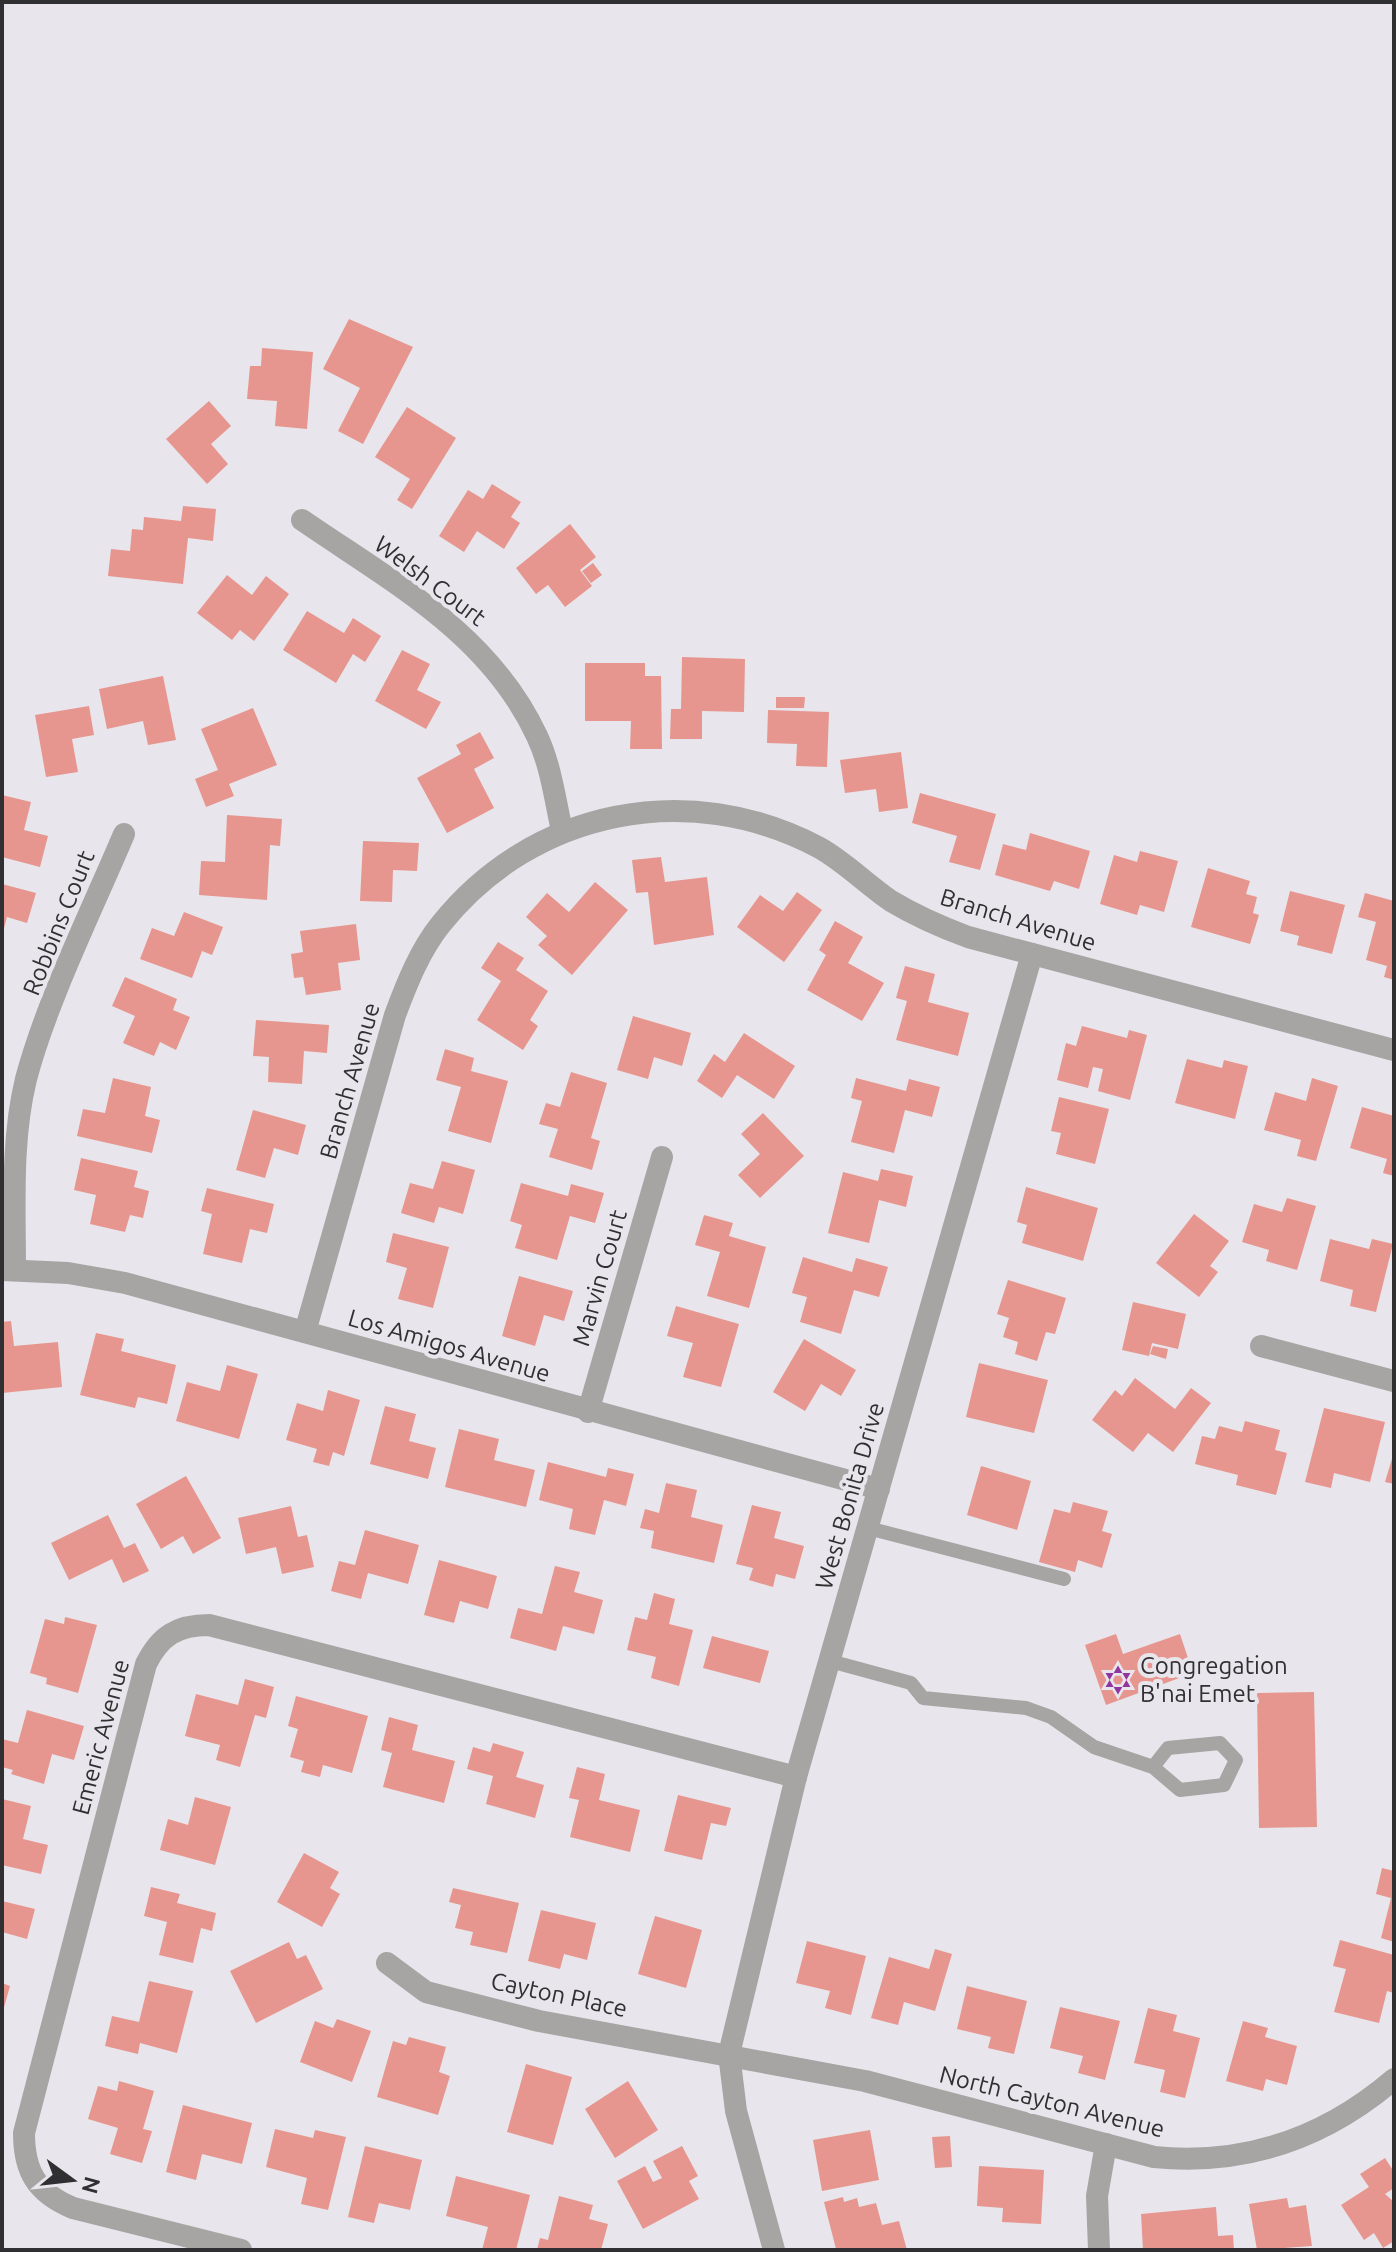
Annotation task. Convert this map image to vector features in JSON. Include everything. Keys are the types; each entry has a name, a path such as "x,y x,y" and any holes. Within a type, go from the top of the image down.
{"street":[{"name":"Welsh Court","path":"302,520 445,618 492,663 516,696 538,739 562,831"},
{"name":"Branch Avenue","path":"305,1332 395,1015 413,968 440,925 476,885 515,856 562,831 611,816 660,809 705,811 753,820 819,848 891,900 929,922 1032,954 1394,1050"},
{"name":"Robbins Court","path":"8,1270 16,1148 26,1081 124,834"},
{"name":"West Bonita Drive","path":"729,2054 796,1777 1032,954"},
{"name":"Marvin Court","path":"588,1412 662,1157"},
{"name":"Los Amigos Avenue","path":"8,1270 125,1283 588,1412 879,1489"},
{"path":"1261,1346 1394,1381"},
{"name":"Emeric Avenue","path":"241,2250 73,2208 50,2198 33,2181 24,2157 24,2133 146,1664 155,1646 170,1632 189,1625 209,1625 796,1777"},
{"name":"Cayton Place","path":"387,1963 426,1992 539,2021 729,2054"},
{"path":"729,2054 736,2111 774,2250"},
{"name":"North Cayton Avenue","path":"729,2054 865,2081 1106,2144 1176,2159 1235,2157 1282,2146 1325,2128 1364,2104 1394,2079"},
{"path":"1099,2250 1097,2196 1106,2144"}],"lane":[{"path":"868,1528 1064,1579"},
{"path":"830,1661 911,1683 923,1698 1026,1708 1051,1717 1094,1747 1153,1767 1180,1790 1224,1785 1236,1760 1220,1743 1168,1748 1153,1767"}],"building":[{"path":"349,319 413,347 363,444 338,431 360,388 323,369"},
{"path":"262,348 313,352 307,429 275,426 277,401 247,399 250,366 261,366"},
{"path":"209,401 231,426 211,444 228,464 207,484 166,439"},
{"path":"407,407 456,438 412,509 397,500 410,479 375,457"},
{"path":"492,484 521,502 511,517 520,523 504,549 477,531 464,552 439,536 468,490 483,499"},
{"path":"183,506 216,509 213,541 188,538 183,584 108,576 111,549 130,551 132,529 143,530 144,517 181,521"},
{"path":"570,524 596,557 580,570 592,586 565,607 548,585 536,594 516,568"},
{"path":"593,563 602,575 591,583 582,571"},
{"path":"227,575 252,595 266,576 289,594 254,641 240,630 232,640 197,613"},
{"path":"307,611 344,633 353,618 381,636 365,662 353,654 336,683 283,650"},
{"path":"402,650 430,664 417,690 441,702 426,729 375,701"},
{"path":"682,657 745,659 744,712 702,711 702,739 670,739 671,709 681,709"},
{"path":"585,663 645,663 645,676 661,676 662,749 630,749 631,721 585,721"},
{"path":"163,676 176,740 148,745 143,721 107,729 99,689"},
{"path":"776,697 805,697 804,708 776,708"},
{"path":"89,706 94,735 72,739 78,772 46,777 35,715"},
{"path":"253,708 277,765 229,784 234,796 206,807 195,779 218,770 201,729"},
{"path":"768,710 829,712 827,767 796,766 797,744 767,743"},
{"path":"480,732 494,758 474,769 494,808 447,833 417,778 461,754 456,745"},
{"path":"901,752 908,808 879,812 876,789 845,793 840,760"},
{"path":"920,793 996,814 980,870 949,862 957,836 912,823"},
{"path":"2,795 31,802 24,830 48,836 40,867 2,857"},
{"path":"227,815 282,819 280,846 270,845 267,900 199,895 201,861 225,862"},
{"path":"1030,833 1090,851 1079,889 1054,881 1050,891 995,875 1003,844 1026,850"},
{"path":"363,841 419,843 417,871 393,870 392,902 360,901"},
{"path":"1140,851 1178,861 1164,912 1140,905 1137,915 1100,904 1114,855 1137,862"},
{"path":"661,857 665,882 707,877 714,935 654,945 648,892 636,893 632,860"},
{"path":"1208,868 1250,881 1246,894 1257,897 1253,913 1259,915 1250,944 1191,927"},
{"path":"595,882 628,910 572,975 538,945 547,936 526,917 547,893 569,912"},
{"path":"2,884 36,893 27,923 7,917 3,932"},
{"path":"1290,891 1345,905 1332,954 1297,945 1299,936 1280,931"},
{"path":"797,892 822,910 784,962 737,927 760,895 783,911"},
{"path":"1365,893 1394,901 1394,980 1384,977 1387,966 1366,960 1376,922 1358,917"},
{"path":"184,912 223,927 212,955 202,951 192,978 140,959 152,928 174,936"},
{"path":"835,921 863,937 848,963 884,983 862,1021 807,990 826,955 819,950"},
{"path":"356,924 360,960 338,963 341,990 306,995 303,977 294,978 291,954 303,952 300,931"},
{"path":"498,942 524,958 516,970 548,991 530,1020 538,1026 523,1050 477,1020 501,981 481,968"},
{"path":"905,966 935,974 928,1002 969,1013 958,1056 896,1040 907,1001 896,998"},
{"path":"125,977 177,999 173,1010 190,1017 176,1050 160,1042 154,1056 123,1043 135,1016 112,1006"},
{"path":"633,1016 691,1033 682,1066 654,1057 648,1079 617,1070"},
{"path":"256,1020 329,1025 327,1053 304,1051 302,1084 268,1082 269,1057 253,1056"},
{"path":"1082,1026 1127,1038 1129,1030 1147,1035 1130,1100 1098,1091 1103,1069 1093,1067 1088,1088 1057,1080 1066,1043 1076,1046"},
{"path":"744,1033 795,1066 774,1099 737,1075 722,1098 697,1081 714,1054 725,1062"},
{"path":"445,1049 474,1058 471,1071 508,1081 491,1143 448,1131 461,1087 436,1080"},
{"path":"1187,1059 1222,1068 1224,1060 1248,1066 1235,1119 1175,1103"},
{"path":"571,1072 607,1083 591,1138 600,1141 592,1170 549,1157 558,1129 539,1124 546,1103 560,1107"},
{"path":"113,1078 151,1087 145,1116 160,1120 152,1153 77,1136 83,1109 105,1113"},
{"path":"856,1078 906,1091 909,1079 940,1087 932,1117 905,1110 894,1153 851,1142 862,1101 851,1098"},
{"path":"1312,1078 1338,1086 1316,1161 1297,1156 1301,1140 1264,1130 1275,1092 1306,1101"},
{"path":"1059,1097 1109,1109 1095,1164 1056,1154 1061,1133 1051,1131"},
{"path":"1362,1107 1394,1116 1394,1176 1383,1173 1387,1159 1350,1148"},
{"path":"253,1110 306,1125 298,1155 274,1148 265,1178 236,1170"},
{"path":"763,1113 804,1156 760,1198 738,1175 760,1154 741,1134"},
{"path":"81,1158 138,1171 134,1187 149,1191 143,1218 130,1215 125,1232 90,1224 96,1195 74,1190"},
{"path":"442,1161 475,1170 463,1214 439,1207 434,1223 401,1213 410,1183 433,1189"},
{"path":"881,1169 913,1176 906,1207 879,1200 869,1243 828,1233 843,1172 878,1181"},
{"path":"521,1183 568,1196 571,1184 604,1193 595,1223 570,1216 557,1260 515,1248 522,1225 510,1221"},
{"path":"1026,1187 1098,1208 1083,1261 1022,1243 1027,1225 1017,1222"},
{"path":"207,1188 274,1204 267,1233 250,1229 242,1263 203,1254 212,1214 201,1211"},
{"path":"1287,1198 1316,1206 1297,1270 1266,1261 1269,1250 1242,1242 1254,1204 1282,1212"},
{"path":"1194,1214 1229,1241 1210,1266 1218,1272 1199,1297 1156,1263"},
{"path":"704,1215 733,1223 729,1236 766,1247 749,1308 707,1296 720,1252 695,1245"},
{"path":"393,1233 449,1247 433,1308 398,1299 407,1268 386,1262"},
{"path":"1330,1239 1369,1249 1372,1239 1393,1244 1376,1312 1350,1306 1353,1290 1320,1281"},
{"path":"803,1257 852,1272 856,1258 888,1267 879,1297 854,1290 841,1334 800,1322 807,1297 792,1293"},
{"path":"519,1276 573,1291 564,1321 544,1315 535,1346 502,1336"},
{"path":"1008,1280 1066,1298 1055,1334 1046,1332 1037,1361 1015,1354 1018,1342 1003,1337 1009,1318 997,1314"},
{"path":"1133,1302 1186,1314 1178,1349 1152,1343 1149,1356 1122,1350"},
{"path":"676,1306 739,1324 721,1387 683,1377 693,1343 667,1336"},
{"path":"11,1321 14,1346 58,1342 62,1387 2,1393 2,1322"},
{"path":"96,1333 124,1339 121,1351 176,1365 167,1404 138,1397 135,1408 80,1395"},
{"path":"804,1339 856,1370 841,1396 821,1384 805,1411 773,1392"},
{"path":"1153,1346 1168,1349 1166,1359 1150,1354"},
{"path":"979,1363 1048,1380 1034,1433 966,1417"},
{"path":"227,1365 258,1374 239,1439 176,1421 187,1382 220,1391"},
{"path":"1135,1378 1175,1409 1191,1388 1211,1403 1173,1452 1148,1433 1133,1452 1092,1420 1115,1390 1122,1396"},
{"path":"328,1390 360,1400 344,1456 333,1452 329,1466 313,1462 317,1449 286,1440 297,1403 323,1411"},
{"path":"385,1406 416,1414 409,1441 436,1448 428,1479 370,1464"},
{"path":"1324,1408 1385,1422 1370,1482 1334,1473 1331,1488 1305,1482"},
{"path":"1245,1421 1280,1430 1275,1450 1287,1453 1276,1495 1236,1485 1238,1475 1195,1464 1202,1436 1215,1439 1219,1426 1242,1432"},
{"path":"459,1429 499,1439 494,1460 535,1470 526,1507 445,1487"},
{"path":"1394,1452 1394,1484 1385,1482"},
{"path":"548,1462 606,1477 608,1468 634,1474 626,1506 604,1500 595,1535 569,1529 573,1509 539,1500"},
{"path":"981,1466 1031,1481 1017,1530 967,1515"},
{"path":"186,1476 221,1538 193,1554 183,1536 161,1549 136,1504"},
{"path":"666,1483 697,1490 691,1517 723,1525 714,1563 651,1548 654,1531 640,1528 645,1509 659,1513"},
{"path":"1073,1502 1108,1511 1102,1531 1112,1534 1102,1568 1078,1560 1075,1572 1039,1562 1054,1509 1070,1513"},
{"path":"752,1505 781,1512 774,1538 804,1546 795,1579 776,1574 773,1587 749,1580 753,1568 736,1564"},
{"path":"291,1506 298,1537 307,1535 314,1567 282,1574 276,1547 246,1554 238,1518"},
{"path":"108,1515 124,1548 135,1543 149,1571 123,1583 112,1559 69,1580 51,1543"},
{"path":"365,1530 419,1545 408,1584 368,1573 361,1599 331,1591 339,1561 355,1565"},
{"path":"439,1560 497,1576 488,1609 460,1601 454,1623 424,1615"},
{"path":"555,1566 580,1572 574,1592 603,1600 594,1634 563,1626 556,1651 510,1638 518,1608 542,1614"},
{"path":"654,1593 675,1599 669,1624 693,1630 679,1686 651,1678 656,1657 627,1650 635,1617 647,1620"},
{"path":"65,1617 97,1625 78,1693 46,1684 47,1678 30,1673 45,1619 64,1624"},
{"path":"1116,1634 1123,1654 1180,1634 1193,1673 1106,1705 1085,1645"},
{"path":"712,1636 769,1651 760,1683 703,1668"},
{"path":"245,1679 274,1687 266,1718 255,1715 240,1767 216,1760 220,1745 185,1736 196,1694 238,1705"},
{"path":"1314,1692 1317,1827 1259,1828 1257,1693"},
{"path":"296,1696 368,1716 352,1773 323,1765 320,1777 301,1772 304,1761 290,1757 298,1729 288,1726"},
{"path":"27,1710 84,1726 74,1760 52,1754 44,1784 11,1774 13,1770 2,1767 2,1739 18,1743"},
{"path":"389,1717 418,1725 412,1750 455,1761 444,1803 383,1787 392,1753 381,1750"},
{"path":"493,1743 524,1752 516,1777 544,1785 535,1818 486,1804 493,1776 467,1769 473,1747 490,1752"},
{"path":"577,1767 605,1774 599,1800 640,1810 630,1852 570,1837 579,1800 569,1798"},
{"path":"678,1795 731,1808 726,1826 711,1823 702,1860 664,1851"},
{"path":"195,1797 231,1807 215,1865 160,1850 168,1819 188,1825"},
{"path":"2,1799 31,1806 23,1839 48,1845 41,1874 2,1865"},
{"path":"304,1853 339,1872 330,1888 340,1894 322,1927 277,1902"},
{"path":"1382,1868 1394,1871 1394,1942 1381,1938 1391,1898 1376,1894"},
{"path":"151,1887 180,1894 177,1903 216,1913 212,1931 201,1928 193,1963 159,1955 167,1922 144,1916"},
{"path":"453,1888 519,1903 507,1953 470,1945 473,1932 455,1928 461,1905 449,1902"},
{"path":"2,1901 35,1909 27,1939 2,1932"},
{"path":"541,1910 596,1923 587,1960 564,1954 560,1969 528,1961"},
{"path":"655,1916 702,1930 686,1988 638,1974"},
{"path":"1340,1940 1394,1955 1394,1993 1387,1991 1379,2023 1334,2012 1346,1969 1333,1966"},
{"path":"807,1941 866,1956 851,2015 825,2008 830,1991 796,1983"},
{"path":"289,1942 297,1959 306,1955 323,1989 256,2023 230,1971"},
{"path":"935,1949 952,1954 935,2011 904,2002 898,2025 871,2018 889,1957 929,1969"},
{"path":"149,1981 193,1991 177,2053 140,2043 138,2054 105,2046 112,2016 139,2022"},
{"path":"2,1983 10,1986 3,2011 2,2011"},
{"path":"967,1986 1027,2001 1014,2054 988,2048 991,2037 957,2029"},
{"path":"1060,2007 1120,2021 1105,2080 1078,2073 1083,2056 1050,2048"},
{"path":"1148,2008 1177,2015 1173,2031 1200,2038 1185,2098 1160,2092 1165,2070 1134,2063"},
{"path":"337,2019 371,2031 352,2082 300,2062 315,2021 333,2028"},
{"path":"1243,2021 1268,2028 1265,2037 1297,2046 1287,2085 1266,2079 1263,2091 1226,2081"},
{"path":"409,2037 446,2047 439,2072 450,2076 438,2115 377,2097 393,2041 406,2045"},
{"path":"526,2064 572,2077 553,2145 507,2132"},
{"path":"119,2081 154,2091 143,2129 152,2131 142,2163 110,2154 118,2128 88,2119 98,2086 117,2091"},
{"path":"628,2081 658,2130 615,2158 585,2109"},
{"path":"183,2105 252,2123 242,2164 202,2154 196,2180 166,2172"},
{"path":"275,2129 313,2138 315,2130 346,2137 328,2210 301,2204 307,2178 266,2167"},
{"path":"870,2130 879,2180 822,2191 813,2140"},
{"path":"950,2136 952,2167 935,2168 932,2137"},
{"path":"365,2146 422,2160 410,2210 379,2203 374,2223 348,2217"},
{"path":"682,2146 698,2176 689,2181 699,2199 643,2229 617,2181 645,2166 653,2182 662,2178 653,2161"},
{"path":"1385,2158 1394,2172 1394,2188 1385,2194 1394,2202 1394,2241 1383,2248 1374,2233 1364,2240 1341,2205 1369,2187 1360,2174"},
{"path":"979,2166 1044,2170 1041,2224 1002,2222 1003,2208 977,2206"},
{"path":"456,2176 530,2195 516,2250 482,2250 488,2227 446,2216"},
{"path":"559,2196 593,2205 589,2219 608,2224 601,2250 537,2250 540,2238 548,2240"},
{"path":"843,2197 844,2202 857,2198 859,2207 876,2203 882,2225 899,2221 907,2250 836,2249 824,2202"},
{"path":"1287,2198 1289,2208 1306,2205 1312,2246 1257,2250 1249,2204"},
{"path":"1216,2207 1218,2236 1233,2235 1234,2250 1143,2250 1141,2214"}],"place":[{"name":"Congregation B'nai Emet","path":"1118,1680"}]}
